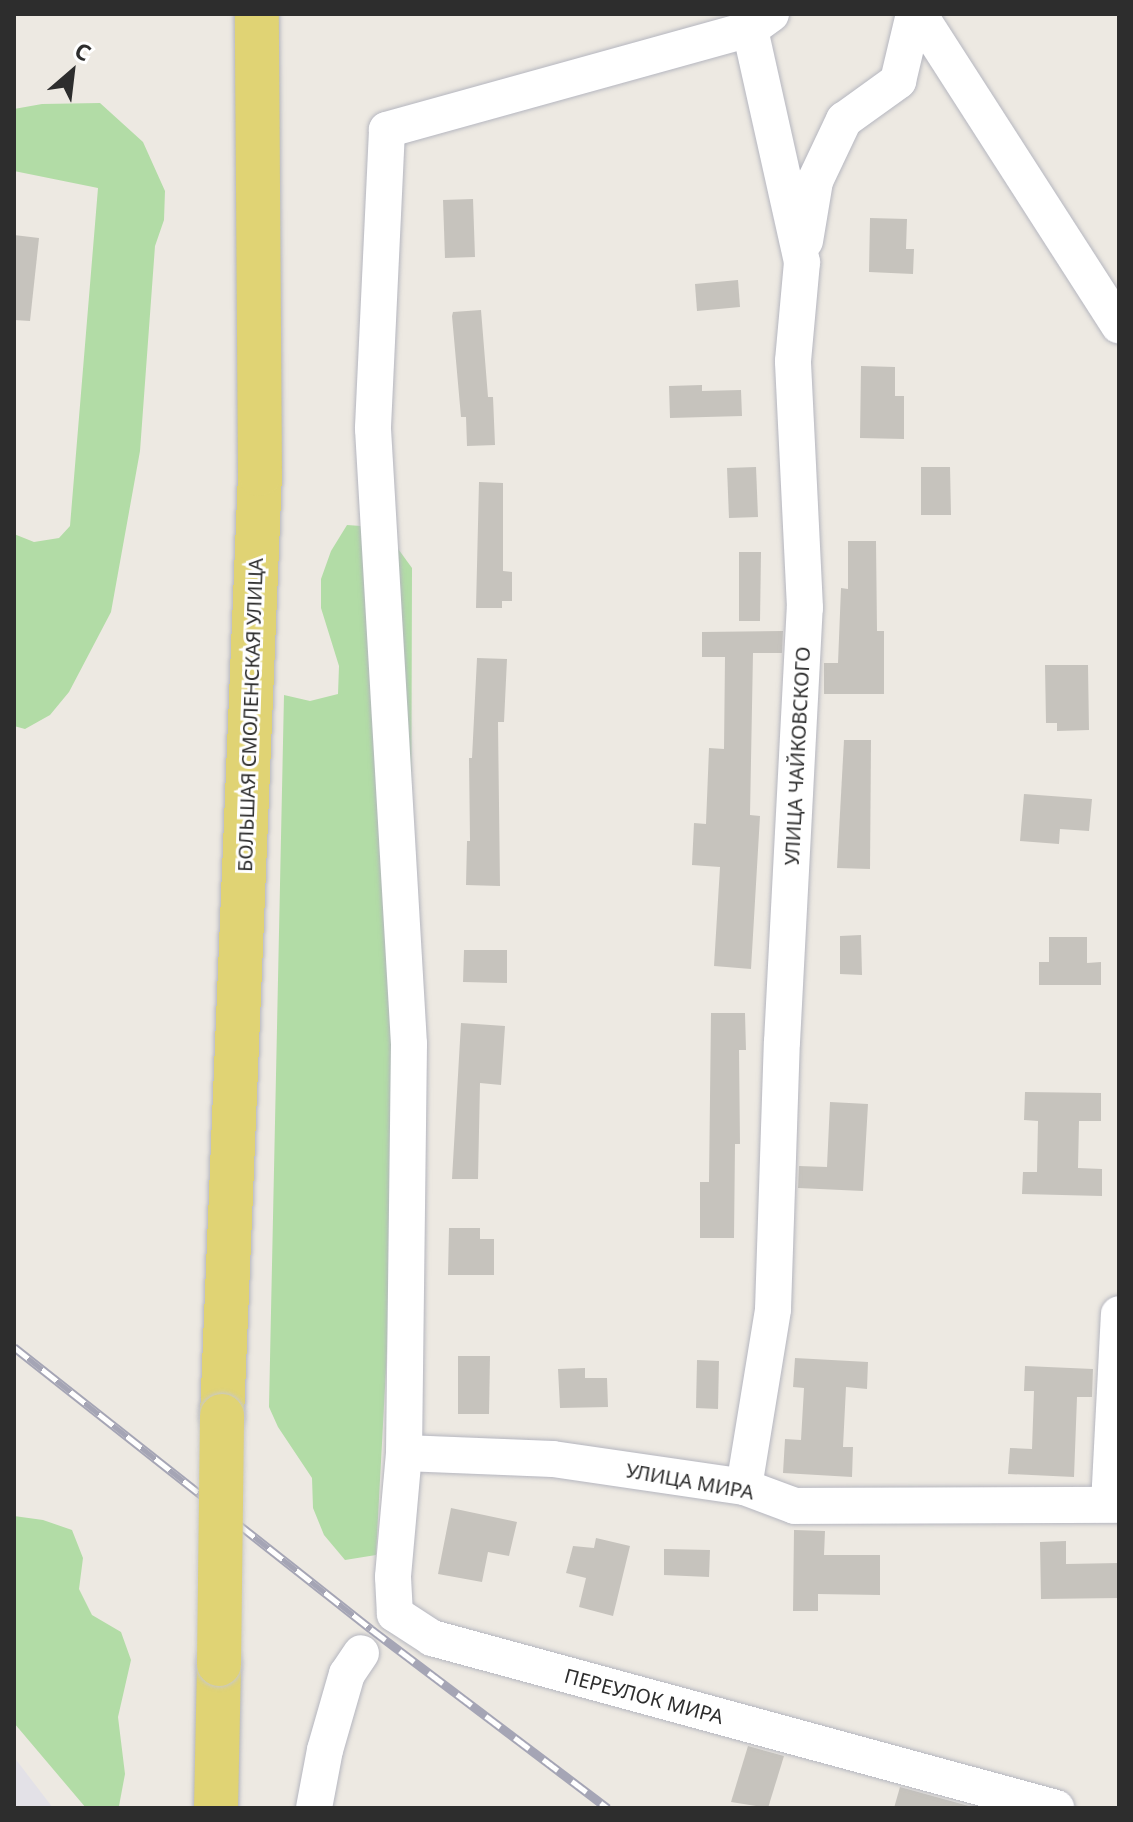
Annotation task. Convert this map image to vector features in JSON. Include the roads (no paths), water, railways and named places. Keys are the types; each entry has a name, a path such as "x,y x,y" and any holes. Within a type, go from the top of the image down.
{"main road":[{"name":"БОЛЬШАЯ СМОЛЕНСКАЯ УЛИЦА","path":"216,1808 222,1416 260,474 257,14"}],"street":[{"path":"802,262 815,181 844,120 898,81 916,14"},
{"path":"916,14 1119,325"},
{"path":"404,1453 409,1044 373,429 387,130 760,21"},
{"name":"УЛИЦА ЧАЙКОВСКОГО","path":"744,1487 773,1309 782,1042 805,608 793,361 802,262 760,21"},
{"path":"1114,1504 1119,1314"},
{"name":"УЛИЦА МИРА","path":"404,1453 553,1459 744,1487 795,1506 1114,1504"},
{"name":"ПЕРЕУЛОК МИРА","path":"404,1453 393,1577 395,1614 432,1638 1056,1808"},
{"path":"314,1808 325,1750 347,1674 361,1653"}],"railway":[{"path":"14,1347 371,1629 608,1808"}]}
